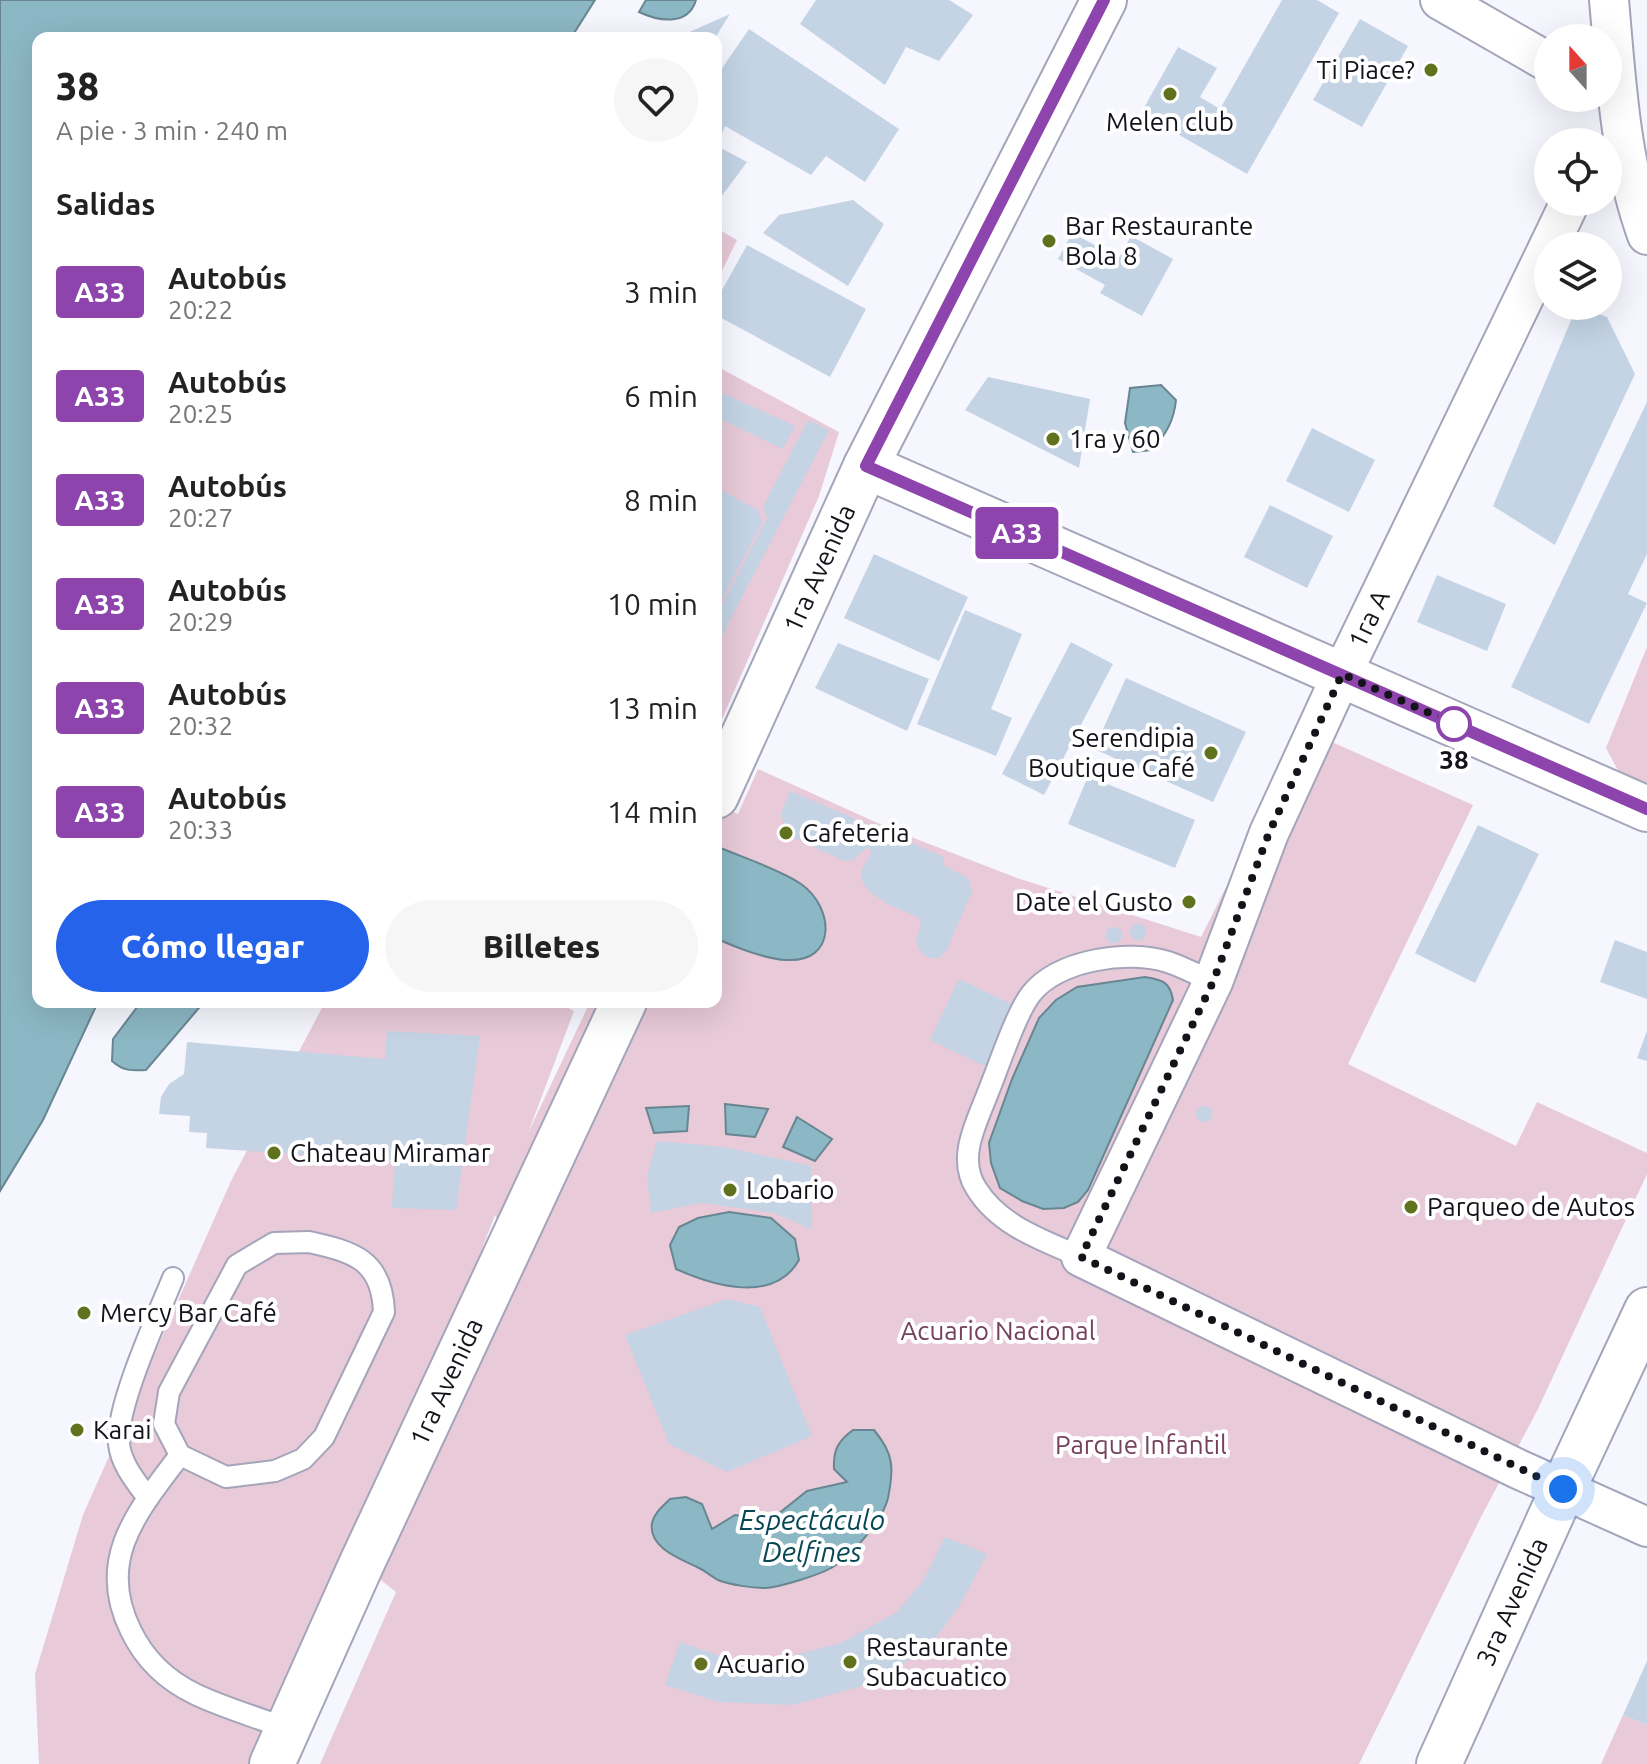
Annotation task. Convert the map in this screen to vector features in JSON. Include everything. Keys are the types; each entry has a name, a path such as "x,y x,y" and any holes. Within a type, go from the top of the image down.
{"street":[{"name":"1ra Avenida","path":"724,779 866,466 1104,0"},
{"path":"1440,0 1534,54"},
{"path":"1609,0 1625,98 1635,204 1647,235"},
{"path":"1607,128 1625,98"},
{"name":"1ra A","path":"1081,1257 1213,982 1269,833 1342,674 1534,276"},
{"path":"866,466 1647,809"},
{"name":"1ra Avenida","path":"280,1746 620,1011"},
{"path":"1081,1257 1647,1527"},
{"name":"3ra Avenida","path":"1439,1764 1647,1310"}],"lane":[{"path":"1081,1257 1020,1230 992,1208 975,1187 967,1162 971,1136 1030,995 1044,982 1067,969 1092,961 1129,957 1166,961 1213,982"},
{"path":"309,1242 345,1250 369,1265 383,1289 384,1312 324,1437 303,1459 275,1471 226,1477 180,1455 164,1424 169,1392 237,1265 274,1243 309,1242"},
{"path":"148,1498 128,1471 119,1444 122,1417 134,1377 173,1278"},
{"path":"180,1455 148,1498 124,1539 115,1575 121,1611 137,1645 159,1672 280,1746"}],"green space":[{"path":"722,231 737,240 722,271"},
{"path":"722,369 839,432 819,496 722,719"},
{"path":"1647,647 1647,809 1636,804 1606,748"},
{"name":"Acuario Nacional","path":"1305,730 1473,805 1348,1064 1516,1146 1537,1102 1647,1153 1647,1174 1538,1409 1359,1764 320,1764 396,1592 362,1565 272,1764 39,1764 35,1674 83,1515 231,1181 322,1008 568,1008 574,1011 528,1133 587,1008 722,1008 722,807 738,814 758,769 893,830 1017,878 1201,937","holes":["495,1215 508,1250 367,1549"]},
{"path":"1623,1715 1647,1725 1647,1764 1601,1764"}],"water":[{"path":"0,0 595,0 575,32 32,32 32,1008 95,1008 43,1120 0,1191"},
{"path":"646,0 696,0 686,15 672,20 639,12"},
{"path":"1161,385 1176,400 1171,421 1152,450 1133,452 1125,423 1130,388"},
{"path":"722,848 801,884 820,906 824,919 822,943 815,953 803,959 778,959 722,941"},
{"path":"1145,977 1165,983 1173,1000 1088,1190 1078,1202 1064,1208 1043,1209 1000,1188 991,1163 989,1143 1012,1079 1039,1018 1056,1000 1077,987"},
{"path":"136,1008 199,1008 146,1070 128,1070 112,1061 113,1039"},
{"path":"725,1104 768,1109 755,1137 726,1134"},
{"path":"689,1106 687,1131 654,1133 646,1108"},
{"path":"797,1117 832,1139 815,1161 783,1147"},
{"path":"729,1212 771,1218 795,1239 799,1260 788,1274 759,1287 742,1287 708,1281 676,1269 670,1245 679,1227 698,1218"},
{"name":"Espectáculo Delfines","path":"853,1430 874,1430 881,1439 891,1462 890,1487 885,1507 873,1527 848,1556 831,1568 772,1587 742,1586 718,1580 667,1551 655,1539 653,1519 670,1499 686,1497 702,1504 712,1529 735,1515 761,1518 778,1514 807,1491 847,1482 834,1469 834,1456 840,1442"}],"building":[{"path":"816,0 949,0 973,15 939,61 906,47 885,85 800,24"},
{"path":"1282,0 1317,0 1339,13 1247,174 1141,113 1178,47 1217,68 1200,97 1220,109"},
{"path":"730,14 719,32 690,32"},
{"path":"1360,19 1408,46 1362,127 1313,100"},
{"path":"749,29 899,129 865,182 826,156 811,175 725,126 722,134 722,68"},
{"path":"722,149 747,162 722,196"},
{"path":"853,200 884,224 848,286 763,233 779,215"},
{"path":"1072,233 1119,258 1131,236 1173,259 1142,316 1100,293 1105,285 1058,259"},
{"path":"747,245 866,309 830,377 722,318 722,290"},
{"path":"1571,320 1608,320 1635,374 1555,545 1493,506"},
{"name":"1ra y 60","path":"988,377 1090,399 1079,468 965,410"},
{"path":"722,393 795,426 783,449 722,420"},
{"path":"1647,402 1647,554 1628,594 1647,603 1589,724 1511,687"},
{"path":"808,420 829,430 722,635 722,604 767,519 763,507"},
{"path":"1312,428 1375,460 1349,512 1286,481"},
{"path":"722,490 758,510 762,523 722,599"},
{"path":"1270,505 1333,536 1307,588 1244,557"},
{"path":"874,554 968,597 939,661 844,618"},
{"path":"1437,575 1506,604 1487,651 1417,622"},
{"path":"965,610 1022,634 991,709 1012,718 996,756 917,724"},
{"path":"1071,642 1113,664 1044,795 1002,774"},
{"path":"838,643 929,679 907,731 815,688"},
{"path":"1126,678 1246,732 1213,802 1094,749"},
{"path":"1088,776 1195,820 1175,868 1068,824"},
{"path":"790,791 944,857 943,865 968,878 972,892 946,951 939,958 928,958 919,950 916,942 921,925 919,918 886,903 870,892 862,881 861,870 872,852 867,847 853,860 844,861 788,835 781,814"},
{"path":"1478,825 1539,854 1475,983 1415,953"},
{"path":"1138,924 1144,926 1144,938 1138,940 1132,938 1130,932 1132,926"},
{"path":"1114,927 1120,929 1120,941 1114,943 1108,941 1106,935 1108,929"},
{"path":"1615,940 1647,952 1647,999 1600,982"},
{"path":"959,979 1017,1007 989,1068 930,1040"},
{"path":"387,1031 480,1036 456,1210 392,1208 395,1161 206,1148 207,1133 189,1132 190,1116 159,1114 161,1097 169,1084 184,1074 187,1042 385,1059"},
{"path":"1647,1031 1647,1061 1637,1058"},
{"path":"1204,1106 1210,1108 1210,1120 1204,1122 1198,1120 1196,1114 1198,1108"},
{"name":"Lobario","path":"657,1141 724,1147 811,1166 812,1230 775,1213 702,1203 651,1213 647,1176"},
{"path":"727,1299 760,1307 812,1436 727,1472 669,1444 625,1335"},
{"path":"945,1537 987,1554 960,1605 926,1651 859,1687 792,1705 719,1702 665,1685 680,1642 726,1658 779,1659 841,1643 897,1612 923,1581"},
{"path":"1647,1661 1647,1725 1623,1715"}],"bus line":[{"name":"A33","path":"1104,0 866,466 1647,809"}],"place":[{"name":"Ti Piace?","path":"1431,70"},
{"name":"Melen club","path":"1170,94"},
{"name":"Bar Restaurante Bola 8","path":"1049,241"},
{"name":"1ra y 60","path":"1053,439"},
{"name":"38","path":"1454,724"},
{"name":"Serendipia Boutique Café","path":"1211,753"},
{"name":"Cafeteria","path":"786,833"},
{"name":"Date el Gusto","path":"1189,902"},
{"name":"Chateau Miramar","path":"274,1153"},
{"name":"Lobario","path":"730,1190"},
{"name":"Parqueo de Autos","path":"1411,1207"},
{"name":"Mercy Bar Café","path":"84,1313"},
{"name":"Karai","path":"77,1430"},
{"name":"Restaurante Subacuatico","path":"850,1662"},
{"name":"Acuario","path":"701,1664"}],"route":[{"path":"1454,724 1342,674 1269,833 1213,982 1081,1257 1563,1489"}],"park label":[{"name":"Parque Infantil","path":"1141,1445"}]}
